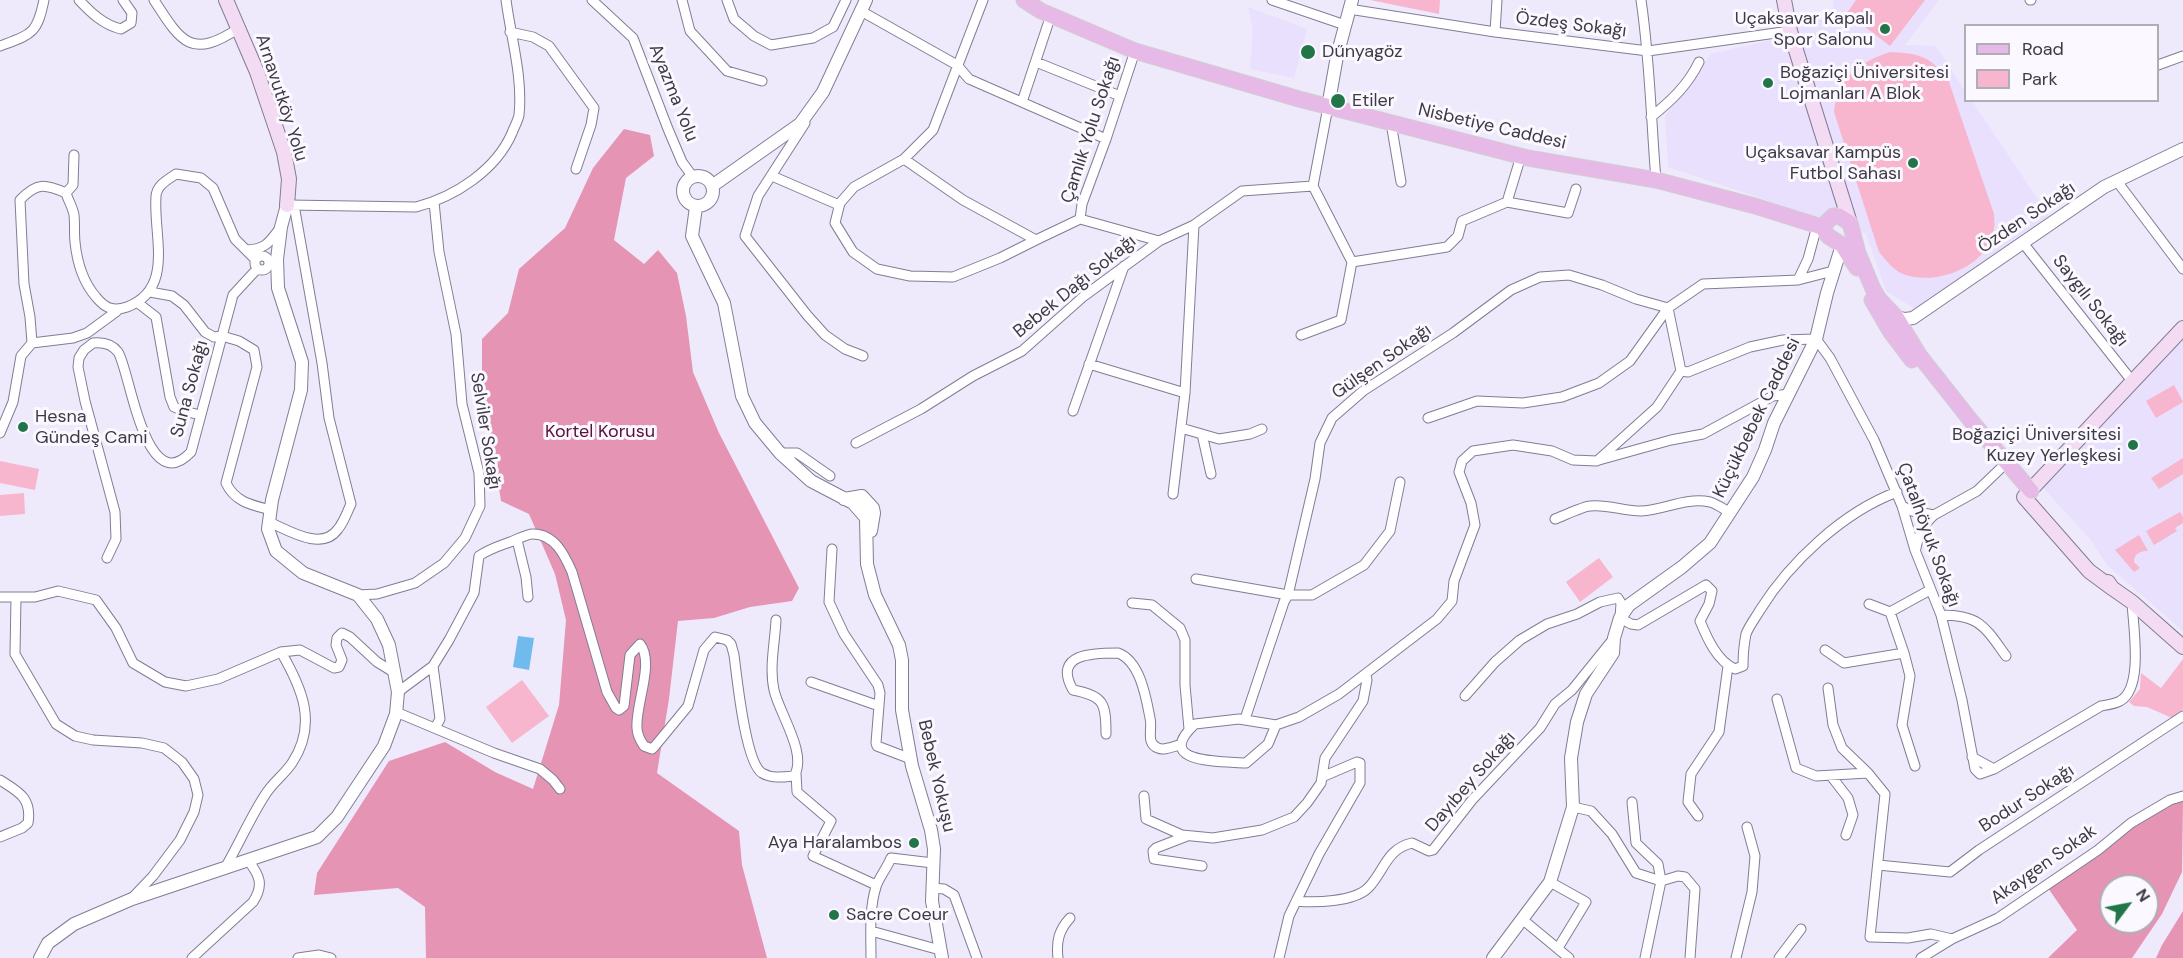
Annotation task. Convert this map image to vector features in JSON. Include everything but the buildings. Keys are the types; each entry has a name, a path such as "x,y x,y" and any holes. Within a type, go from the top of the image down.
{"main road":[{"path":"1784,0 1790,31 1858,253 1879,299 1896,317 1919,355 2028,494 2112,588 2132,602 2183,646"},
{"name":"Nisbetiye Caddesi","path":"1027,1 1051,15 1135,51 1328,107 1521,156 1656,180 1824,223"},
{"name":"Arnavutköy Yolu","path":"228,2 257,72 284,152 289,179 290,205"},
{"path":"1824,223 1835,207 1834,172"},
{"path":"1824,223 1839,216 1851,228"},
{"path":"1824,223 1828,236 1842,245 1854,262 1868,293 1890,331 1937,394 2000,469 2028,494"},
{"path":"1842,245 1849,240 1851,228"},
{"path":"2028,494 2183,328"}],"street":[{"path":"0,46 29,35 39,23 44,0"},
{"path":"79,0 110,26 121,29 132,23 132,13 123,0"},
{"path":"154,0 180,38 197,46 208,45 239,28"},
{"path":"290,205 416,207 434,202 481,174 506,146 519,117 518,75 506,0"},
{"name":"Ayazma Yolu","path":"592,0 633,38 682,162 693,177"},
{"path":"682,0 690,31 727,71 762,81"},
{"path":"727,0 734,19 754,36 771,45 813,38 833,27 846,0"},
{"path":"983,0 933,130 904,159 854,187 839,205 835,223 853,252 877,269 910,276 953,277 1000,258 1080,219 1159,241"},
{"path":"1272,0 1345,25"},
{"path":"1495,32 1497,0"},
{"path":"1641,0 1648,51 1656,180"},
{"path":"1301,335 1341,320 1352,262 1313,186 1351,4"},
{"name":"Özdeş Sokağı","path":"1351,4 1495,32 1648,51 1790,31"},
{"path":"863,356 845,349 825,335 745,236 758,196 792,145 823,92 863,5 957,65 969,79 1106,139"},
{"path":"1022,102 1051,15"},
{"path":"510,32 533,37 549,46 594,108 591,125 576,169"},
{"name":"Çamlık Yolu Sokağı","path":"1080,219 1082,204 1135,51"},
{"path":"2159,64 2183,56"},
{"path":"1036,62 1120,96"},
{"path":"1651,117 1692,77 1699,62"},
{"path":"712,186 800,124 823,92"},
{"path":"1391,123 1401,182"},
{"name":"Özden Sokağı","path":"1896,317 1913,318 2116,180 2183,149"},
{"path":"66,193 73,185 74,155"},
{"path":"1507,202 1521,156"},
{"path":"904,159 963,200 1036,240"},
{"path":"0,433 13,402 21,356 32,344 73,338 87,333 117,310 138,303 150,292 157,270 159,253 155,195 164,182 176,174 201,178 213,188 235,239 246,250 268,263 302,362 302,390 268,529 276,551 303,573 358,595 376,619 389,645 398,692 396,712 384,746 337,817 317,837 132,899 74,924 48,943 40,958"},
{"path":"772,176 839,205"},
{"path":"693,177 704,177 712,186 711,200 707,204 696,207 687,202 682,191 686,181 693,177"},
{"path":"2116,180 2183,269"},
{"path":"32,344 24,284 20,200 31,189 48,185 66,193 74,214 75,245 81,274 94,296 105,307 117,310"},
{"name":"Bebek Dağı Sokağı","path":"856,443 921,409 973,376 1022,351 1084,296 1124,266 1159,241 1194,225 1242,191 1313,186"},
{"path":"1352,262 1447,247 1458,236 1462,221 1507,202 1568,213 1576,189"},
{"name":"Selviler Sokağı","path":"358,595 377,594 416,583 444,563 465,538 480,506 479,473 462,405 456,334 439,252 434,202"},
{"path":"268,263 290,205"},
{"path":"268,263 290,205"},
{"path":"222,336 239,341 254,350 257,367 226,483 232,494 244,503 306,538 324,539 337,531 351,504 329,418 322,363 290,205"},
{"path":"696,207 692,236 724,303 742,396 755,423 780,453 797,453 830,476"},
{"path":"1798,280 1824,223"},
{"path":"1173,494 1185,393 1194,225"},
{"path":"246,250 261,249 281,226"},
{"name":"Saygılı Sokağı","path":"2023,243 2132,381"},
{"name":"Küçükbebek Caddesi","path":"1493,958 1550,882 1573,807 1571,758 1577,722 1586,694 1613,653 1614,638 1620,618 1629,604 1682,567 1710,543 1753,477 1766,450 1774,423 1816,339 1842,245"},
{"name":"Suna Sokağı","path":"93,343 103,342 118,351 136,415 148,442 158,455 168,462 178,462 191,452 232,295 268,263"},
{"path":"1073,411 1124,266"},
{"path":"1428,418 1477,401 1523,403 1562,397 1599,383 1630,361 1668,308 1702,284 1798,280 1833,271"},
{"name":"Gülşen Sokağı","path":"1245,719 1288,595 1315,479 1320,442 1332,418 1364,391 1453,333 1511,290 1540,277 1569,275 1668,308"},
{"name":"Suna Sokağı","path":"150,292 172,296 184,305 205,332 214,337 222,336"},
{"path":"138,303 156,317 170,397 174,406 200,415"},
{"path":"1597,461 1657,407 1681,371 1668,308"},
{"path":"87,333 93,343 84,350 79,358 78,367 85,401 116,512 116,538 107,558"},
{"path":"1681,371 1688,372 1750,347 1783,340 1816,339"},
{"name":"Çatalhöyuk Sokağı","path":"1816,339 1830,358 1869,430 1897,492 1915,550 1941,615 1962,700 1972,757 1975,769 1980,774 1994,769 2101,706 2121,701 2133,686 2135,662 2132,602"},
{"path":"1089,364 1185,393"},
{"path":"1276,725 1268,744 1246,763 1198,759 1188,756 1180,745 1181,739 1195,724 1245,719 1276,725 1299,717 1366,675 1437,619 1452,601 1454,581 1475,525 1471,503 1459,472 1462,461 1473,451 1513,445 1552,451 1573,460 1597,461 1671,440 1703,434 1773,396 1789,393"},
{"path":"1181,428 1219,439 1250,434 1262,429"},
{"path":"1202,434 1211,474"},
{"name":"Bebek Yokuşu","path":"780,453 811,480 844,499 862,496 873,508 874,520 867,543 867,564 875,596 899,645 902,660 902,710 911,759 931,830 932,901 941,954"},
{"path":"1915,550 1924,525 1934,515 1977,491 2000,469"},
{"path":"1196,579 1288,595 1312,595 1364,565 1390,531 1400,482"},
{"path":"1465,696 1495,662 1521,640 1547,624 1577,614 1600,602 1618,598 1621,603 1620,618 1638,625 1706,585 1712,591 1709,604 1700,621 1706,636 1728,666 1735,669 1743,666 1747,632 1768,597 1789,569 1834,529 1876,500 1897,492"},
{"path":"1555,519 1587,505 1644,511 1681,502 1711,502 1731,513"},
{"path":"1902,506 1912,511 1934,515"},
{"path":"398,692 433,666 474,594 479,556 488,550 533,534 555,543 564,554 572,572 607,692 616,708 620,710 624,705 630,655 640,644 644,650 645,667 636,725 644,746 652,749 688,706 704,650 715,637 720,637 731,644 734,655 740,703 755,766 761,772 777,777 794,776 796,773"},
{"path":"517,540 528,597"},
{"path":"832,549 829,602 855,653 878,685 877,746 911,759"},
{"path":"1869,604 1890,612 1930,590"},
{"path":"0,597 35,597 58,591 96,600 116,628 134,663 165,682 186,686 218,679 281,652 300,650 334,668 339,667 342,660 336,645 337,638 342,633 350,637 377,662 396,673"},
{"path":"16,597 15,654 56,724 75,736 93,740 142,743 164,748 182,762 194,780 198,795 194,812 180,840 132,899"},
{"path":"1132,603 1152,606 1180,628 1185,640 1185,685 1189,729"},
{"path":"1890,612 1910,676 1902,725 1915,766"},
{"path":"1941,615 1962,615 1978,622 2006,656"},
{"path":"776,620 772,678 774,692 795,747 796,792 831,821 813,856 876,885"},
{"name":"Dayıbey Sokağı","path":"1296,901 1316,903 1360,894 1369,888 1385,862 1400,847 1412,843 1429,851 1433,850 1472,800 1540,728 1555,704 1572,690 1614,638"},
{"path":"1825,650 1844,663 1904,653"},
{"path":"225,868 265,794 292,763 304,737 306,708 296,678 281,652"},
{"path":"1106,734 1106,713 1103,702 1086,692 1073,690 1067,678 1069,664 1080,656 1118,653 1124,655 1135,667 1140,681 1151,719 1154,745 1162,749 1180,745"},
{"path":"433,666 440,719 435,728"},
{"path":"1698,816 1688,802 1691,774 1719,732 1728,666"},
{"path":"1144,796 1146,819 1182,835 1213,838 1262,830 1294,817 1321,783 1325,758 1363,701 1366,675"},
{"path":"811,682 879,706"},
{"path":"1828,688 1833,725 1842,748 1868,773 1885,794 1870,937 1908,938 1931,934 1952,939"},
{"path":"1777,699 1796,768 1816,776 1868,773"},
{"path":"396,712 494,753 540,769 560,789"},
{"name":"Bodur Sokağı","path":"1878,865 1950,872 1979,850 2133,751 2183,716"},
{"path":"1279,958 1288,916 1319,854 1360,783 1360,763 1357,762 1322,777"},
{"path":"1831,776 1848,798 1853,815 1846,835"},
{"path":"0,780 20,793 27,803 29,813 28,823 22,828 0,837"},
{"name":"Akaygen Sokak","path":"1921,958 1952,939 1998,918 2098,850 2131,823 2170,800 2183,796"},
{"path":"1632,802 1636,843 1658,864 1661,881 1645,958"},
{"path":"1573,807 1592,811 1612,834 1636,873 1661,881 1678,876 1685,877 1695,889 1690,958"},
{"path":"1736,958 1752,892 1755,856 1747,827"},
{"path":"1190,835 1155,848 1153,851 1155,859 1202,866"},
{"path":"871,958 871,931 876,885 885,873 891,858 933,863"},
{"path":"192,958 253,902 259,893 258,875 248,860"},
{"path":"1550,882 1587,902 1558,948"},
{"path":"932,888 944,889 954,895 977,958"},
{"path":"1058,958 1057,948 1061,928 1070,918"},
{"path":"1522,920 1569,958"},
{"path":"1779,958 1801,929"},
{"path":"871,931 941,954"},
{"path":"1484,958 1512,931"},
{"path":"298,958 319,955 331,958"}],"shaded area":[{"path":"1833,0 1939,0 1905,45 1936,46 1964,89 1964,102 1973,102 2049,216 1915,309 1886,291 1866,234 1668,167 1665,116 1711,54 1794,35 1793,23 1834,18"},
{"path":"1248,7 1307,29 1294,78 1250,69 1253,29"},
{"name":"Boğaziçi Üniversitesi Kuzey Yerleşkesi","path":"2183,338 2183,631 2107,565 2090,539 2043,488"}],"green space":[{"path":"1370,0 1440,0 1439,14"},
{"name":"Uçaksavar Kapalı Spor Salonu","path":"1856,0 1925,0 1890,46 1847,13"},
{"path":"1890,52 1923,57 1935,65 1948,79 1994,214 1990,241 1983,253 1972,263 1959,270 1931,278 1899,272 1879,252 1834,112 1840,89 1852,73 1868,61"},
{"name":"Kortel Korusu","path":"624,129 650,135 654,156 626,178 614,240 644,264 658,250 677,273 686,316 693,372 719,433 799,588 792,601 750,607 714,618 678,621 657,773 739,831 742,865 767,958 426,958 425,907 398,888 314,895 317,873 389,761 445,742 495,772 533,789 559,705 566,620 555,574 529,514 501,501 482,380 482,339 508,313 519,269 565,228 593,168"},
{"path":"2174,385 2183,402 2156,418 2146,401"},
{"path":"2183,458 2183,474 2159,489 2151,478"},
{"path":"0,461 39,469 35,490 0,483"},
{"path":"24,493 25,514 0,516 0,495"},
{"path":"2180,512 2183,523 2175,528 2177,531 2154,545 2146,531"},
{"path":"2139,535 2148,551 2140,552 2135,556 2134,562 2140,568 2134,572 2115,550"},
{"path":"1599,558 1613,577 1580,602 1566,582"},
{"path":"2183,659 2183,709 2172,718 2147,707 2134,706 2129,702 2140,689 2141,673 2161,688"},
{"path":"522,680 549,716 512,743 486,707"},
{"path":"2183,801 2182,872 2159,918 2159,874 2099,874 2099,934 2148,934 2132,958 2048,958 2077,930 2048,888 2100,854 2160,810"},
{"path":"2183,911 2183,958 2156,958 2162,945"}],"water":[{"path":"518,636 534,638 529,670 513,667"}],"place":[{"name":"Uçaksavar Kapalı Spor Salonu","path":"1885,29"},
{"name":"Dűnyagöz","path":"1308,52"},
{"name":"Boğaziçi Üniversitesi Lojmanları A Blok","path":"1768,83"},
{"name":"Etiler","path":"1338,101"},
{"name":"Uçaksavar Kampüs Futbol Sahası","path":"1913,163"},
{"name":"Hesna Gündeş Cami","path":"23,427"},
{"name":"Boğaziçi Üniversitesi Kuzey Yerleşkesi","path":"2133,445"},
{"name":"Aya Haralambos","path":"914,843"},
{"name":"Sacre Coeur","path":"834,915"}]}
